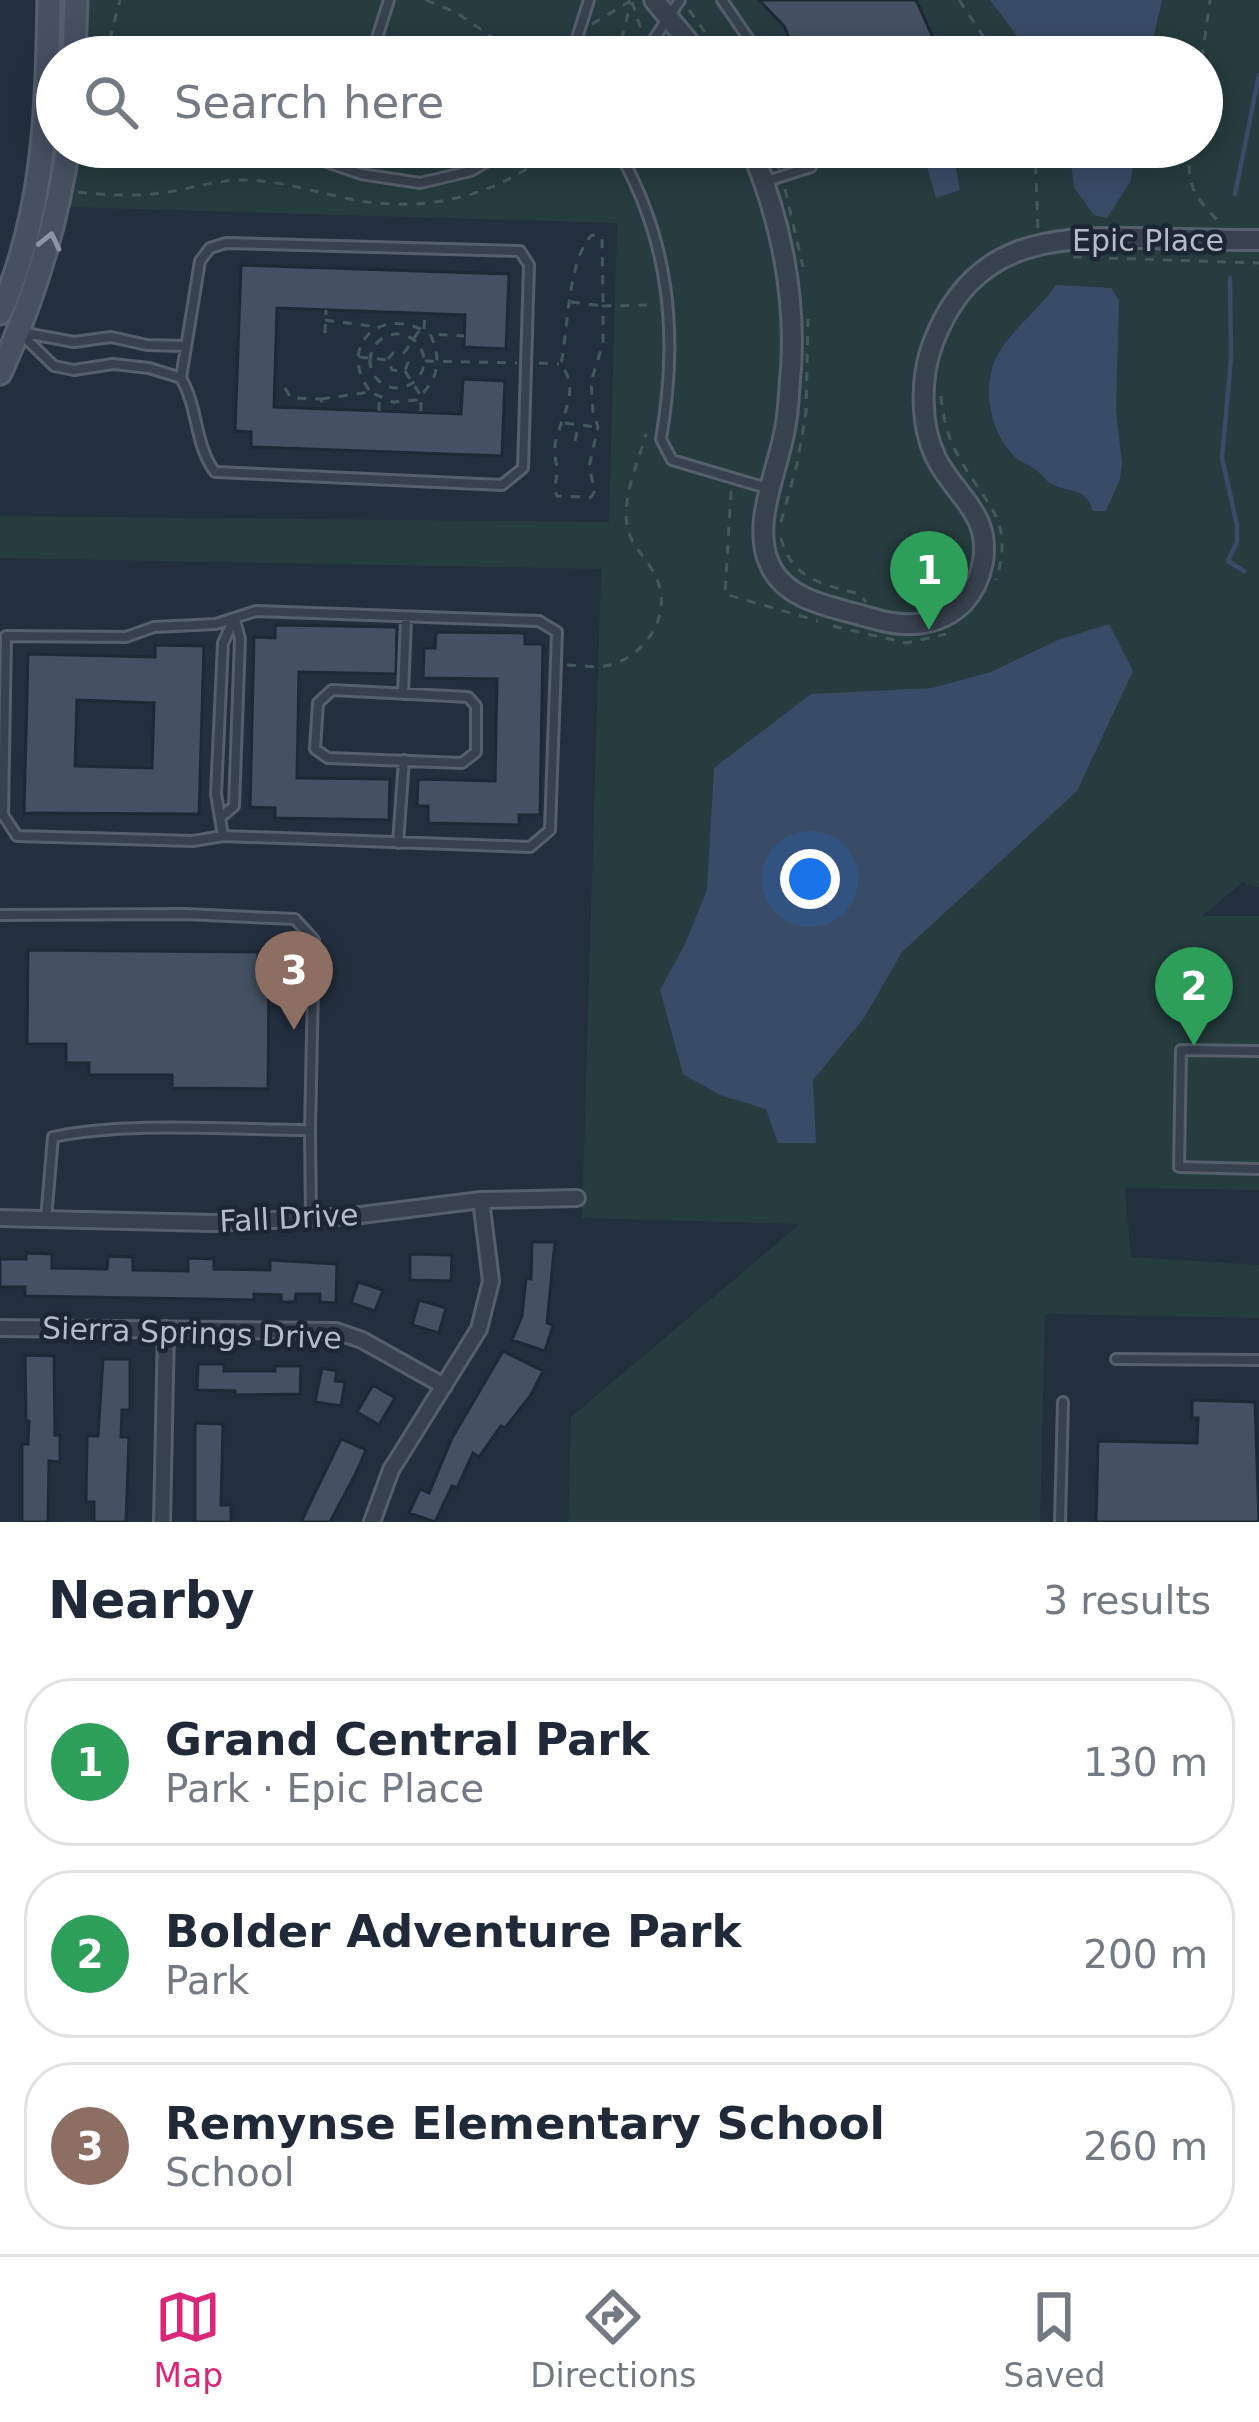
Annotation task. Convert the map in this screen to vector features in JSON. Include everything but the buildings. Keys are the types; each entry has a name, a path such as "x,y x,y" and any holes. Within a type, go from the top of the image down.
{"main road":[{"path":"49,36 50,0"},
{"path":"75,36 76,0"},
{"path":"0,373 6,322 37,200 40,168"},
{"path":"6,322 47,256 64,168"}],"street":[{"path":"670,4 689,36"},
{"name":"Epic Place","path":"765,168 773,179 791,322 786,425 762,535 769,564 785,588 860,624 927,623 957,608 975,586 984,556 982,528 976,512 936,459 926,423 924,386 940,323 971,279 992,261 1040,243 1109,237 1259,240"},
{"name":"Fall Drive","path":"0,1218 213,1222 311,1218 481,1199 578,1198"},
{"path":"372,1522 391,1470 479,1329 491,1281 481,1199"},
{"name":"Sierra Springs Drive","path":"0,1328 336,1331 362,1340 444,1386"},
{"path":"162,1522 166,1328"}],"lane":[{"path":"378,36 389,0"},
{"path":"578,36 589,0"},
{"path":"722,0 746,36"},
{"path":"653,36 670,4"},
{"path":"343,168 420,183 476,168"},
{"path":"627,168 649,212 666,277 671,350 664,450 672,460 772,489"},
{"path":"773,179 808,168"},
{"path":"226,242 520,251 529,265 526,363 523,468 502,485 215,472 201,453 193,398 181,378 200,261 210,248 226,242"},
{"path":"6,322 74,342 111,337 185,346"},
{"path":"6,322 54,366 74,370 113,364 181,378"},
{"path":"256,611 539,621 557,632 556,664 550,830 530,847 223,836 193,841 17,836 3,815 3,636 126,637 154,627 216,624 256,611"},
{"path":"223,816 234,806 240,639 235,618"},
{"path":"223,836 216,794 223,643 235,618"},
{"path":"403,694 406,619"},
{"path":"332,690 469,697 476,706 476,752 462,763 404,760 328,758 315,748 318,703 332,690"},
{"path":"398,843 404,760"},
{"path":"0,915 185,914 295,920 314,940 311,1218"},
{"path":"1259,1051 1181,1050 1179,1167 1259,1169"},
{"path":"46,1219 53,1137 80,1132 310,1130"},
{"path":"1116,1359 1259,1360"},
{"path":"1060,1522 1063,1402"}],"path":[{"path":"111,36 120,0"},
{"path":"426,0 491,36"},
{"path":"579,33 632,0"},
{"path":"632,0 640,36"},
{"path":"623,36 632,0"},
{"path":"959,0 983,36"},
{"path":"1205,36 1210,0"},
{"path":"670,4 703,36"},
{"path":"76,191 148,194 216,182 264,181 364,202 429,204 492,187 523,168"},
{"path":"772,168 773,179 795,220 805,280"},
{"path":"1037,168 1040,243"},
{"path":"1189,168 1197,200 1218,220 1225,240"},
{"path":"592,236 602,238 603,343 591,382 592,412 598,427 589,467 595,491 591,496 557,496 554,488 560,470 555,442 569,405 570,376 561,364 571,302 584,244 592,236"},
{"path":"1061,256 1259,263"},
{"path":"571,302 653,304"},
{"path":"325,333 326,310"},
{"path":"808,312 806,413 782,516 782,544 790,561 810,580 865,597 860,624"},
{"path":"379,327 360,345 364,382 380,397 406,402 421,396 432,383 438,361 425,331 425,314"},
{"path":"326,320 379,327 395,322 464,336"},
{"path":"388,361 425,331"},
{"path":"396,333 414,339 423,361 412,382 406,388 382,383 373,371 375,345 396,333"},
{"path":"404,352 405,371"},
{"path":"358,357 388,361"},
{"path":"388,361 392,370 405,371"},
{"path":"423,361 561,364"},
{"path":"405,371 421,396 421,412"},
{"path":"285,388 291,398 370,392"},
{"path":"941,395 957,455 990,500 999,524 1001,562 994,586"},
{"path":"379,411 380,397"},
{"path":"321,399 323,409"},
{"path":"563,422 598,427"},
{"path":"575,441 579,426"},
{"path":"556,664 606,666 644,643 659,619 660,587 631,539 626,516 646,434"},
{"path":"731,477 725,594 860,624 906,643 933,639 958,628"}],"green space":[{"path":"84,0 1259,0 1259,887 1244,881 1202,916 1259,916 1259,1190 1125,1188 1131,1257 1259,1265 1259,1318 1045,1314 1040,1522 568,1522 571,1417 800,1224 582,1218 601,569 0,558 0,516 609,522 617,223 67,207 73,168 1223,168 1223,36 82,36"}],"water":[{"path":"990,0 1162,0 1154,36 1017,36"},
{"path":"927,168 956,168 960,190 936,198"},
{"path":"1072,168 1133,168 1131,181 1107,218 1094,215 1074,187"},
{"path":"1056,285 1111,288 1119,300 1116,410 1122,463 1106,511 1093,511 1081,493 1057,487 1015,457 993,418 989,389 994,361"},
{"path":"1109,624 1133,671 1077,791 902,952 864,1018 813,1080 816,1143 778,1143 766,1109 720,1095 683,1074 660,990 707,890 714,768 811,694 932,688 991,672 1058,640"}],"waterway":[{"path":"1235,194 1259,75"},
{"path":"1230,278 1231,359 1222,458 1237,525 1237,542 1228,561 1244,571"}],"place":[{"name":"Grand Central Park","path":"929,630"},
{"name":"Remynse Elementary School","path":"294,1030"},
{"name":"Bolder Adventure Park","path":"1194,1046"}]}
